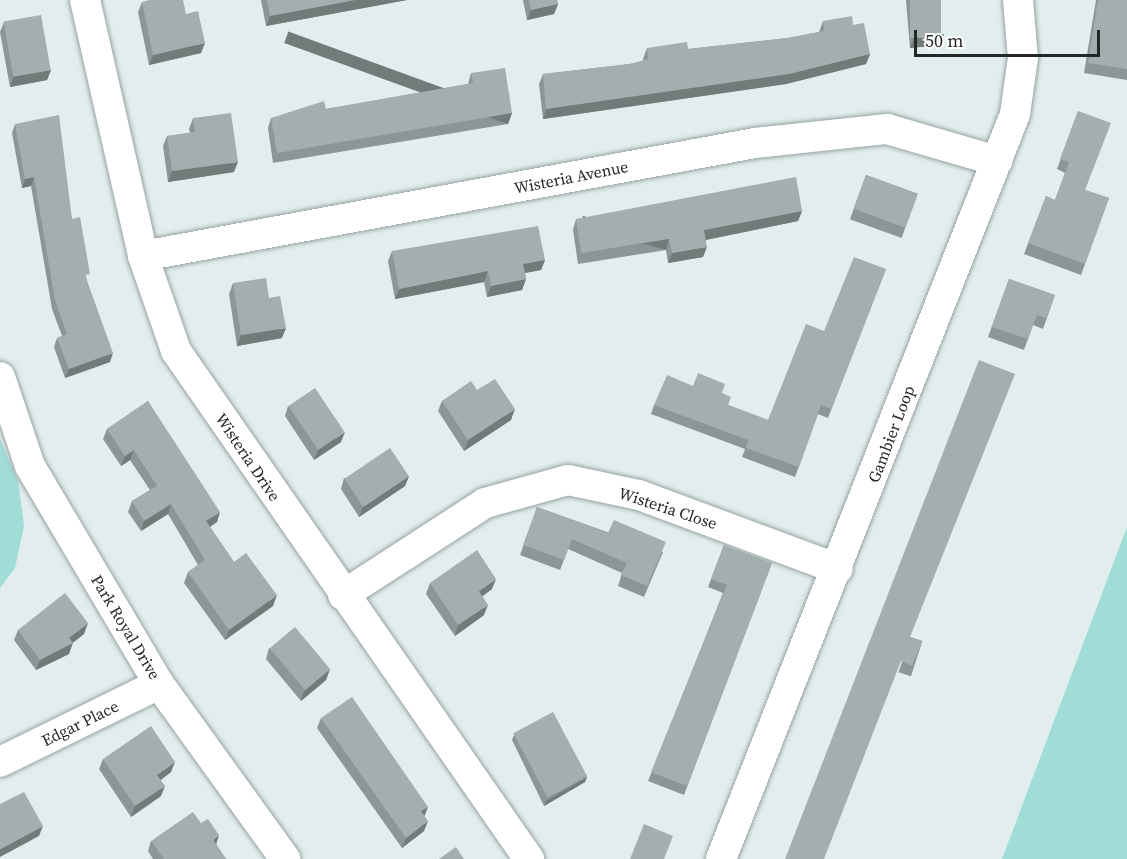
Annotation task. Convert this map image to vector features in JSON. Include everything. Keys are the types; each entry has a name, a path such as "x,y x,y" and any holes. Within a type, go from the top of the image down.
{"street":[{"name":"Wisteria Drive","path":"86,0 143,256 176,351 343,596 528,859"},
{"name":"Gambier Loop","path":"722,859 838,569 1015,114 1023,58 1018,0"},
{"name":"Wisteria Avenue","path":"143,256 755,143 886,129 997,161"},
{"name":"Park Royal Drive","path":"0,377 30,466 159,684 285,859"},
{"name":"Wisteria Close","path":"343,596 485,503 568,480 639,495 838,569"},
{"name":"Edgar Place","path":"0,762 159,684"}],"shaded area":[{"path":"0,439 18,481 24,526 15,568 0,588"},
{"path":"1127,527 1127,859 1002,859"}],"building":[{"path":"183,0 186,14 198,11 205,43 153,55 142,2"},
{"path":"267,0 355,0 270,16"},
{"path":"529,0 557,0 558,4 531,10"},
{"path":"910,0 941,0 941,38 910,38"},
{"path":"1098,0 1127,0 1127,69 1088,63"},
{"path":"41,15 51,70 13,77 4,22"},
{"path":"852,16 853,25 864,23 870,54 789,74 546,109 543,74 630,64 648,59 647,48 687,42 688,49 788,38 824,31 823,21"},
{"path":"505,68 512,113 277,153 271,118 324,101 326,109 473,83 471,73"},
{"path":"1078,111 1111,123 1085,190 1109,198 1085,264 1028,243 1046,196 1055,200 1069,162 1060,159"},
{"path":"231,113 238,162 172,171 167,136 195,132 193,118"},
{"path":"59,115 72,219 80,217 90,274 85,275 113,353 69,369 57,338 67,334 55,300 34,177 25,179 15,124"},
{"path":"866,175 918,194 905,228 854,209"},
{"path":"796,177 802,211 704,230 707,247 672,253 669,239 581,253 576,219"},
{"path":"538,226 545,260 523,264 526,279 491,286 488,271 399,289 392,251"},
{"path":"854,257 886,269 831,409 821,405 799,467 746,448 748,440 654,405 667,375 693,386 698,373 725,384 722,393 731,397 728,405 768,420 806,324 824,331"},
{"path":"266,278 269,298 280,296 286,328 241,335 233,283"},
{"path":"1009,279 1055,295 1046,318 1037,315 1028,339 992,327"},
{"path":"979,360 1015,374 910,637 922,641 912,666 901,661 824,859 785,859"},
{"path":"495,379 515,409 468,440 442,401 471,381 477,390"},
{"path":"315,388 345,432 318,450 288,406"},
{"path":"148,401 220,512 206,521 234,562 246,553 277,595 229,630 188,572 205,560 171,504 144,521 132,501 157,486 134,450 125,456 107,429"},
{"path":"390,448 409,476 363,507 344,479"},
{"path":"537,507 608,533 614,520 666,542 647,586 621,575 627,563 572,539 564,560 523,545"},
{"path":"724,545 772,563 687,786 651,772 727,585 711,579"},
{"path":"477,550 496,579 479,591 488,605 458,625 430,583"},
{"path":"65,593 88,623 69,638 73,643 40,660 18,630"},
{"path":"295,627 330,669 305,690 270,648"},
{"path":"352,697 428,807 421,811 428,821 406,838 321,718"},
{"path":"553,712 587,776 548,798 513,733"},
{"path":"151,726 175,762 157,775 165,786 135,806 103,759"},
{"path":"24,792 43,826 0,849 0,804"},
{"path":"193,812 201,823 208,819 219,835 213,840 226,859 164,859 151,841"},
{"path":"644,824 673,836 664,859 630,859"},
{"path":"456,847 464,859 439,859"}]}
